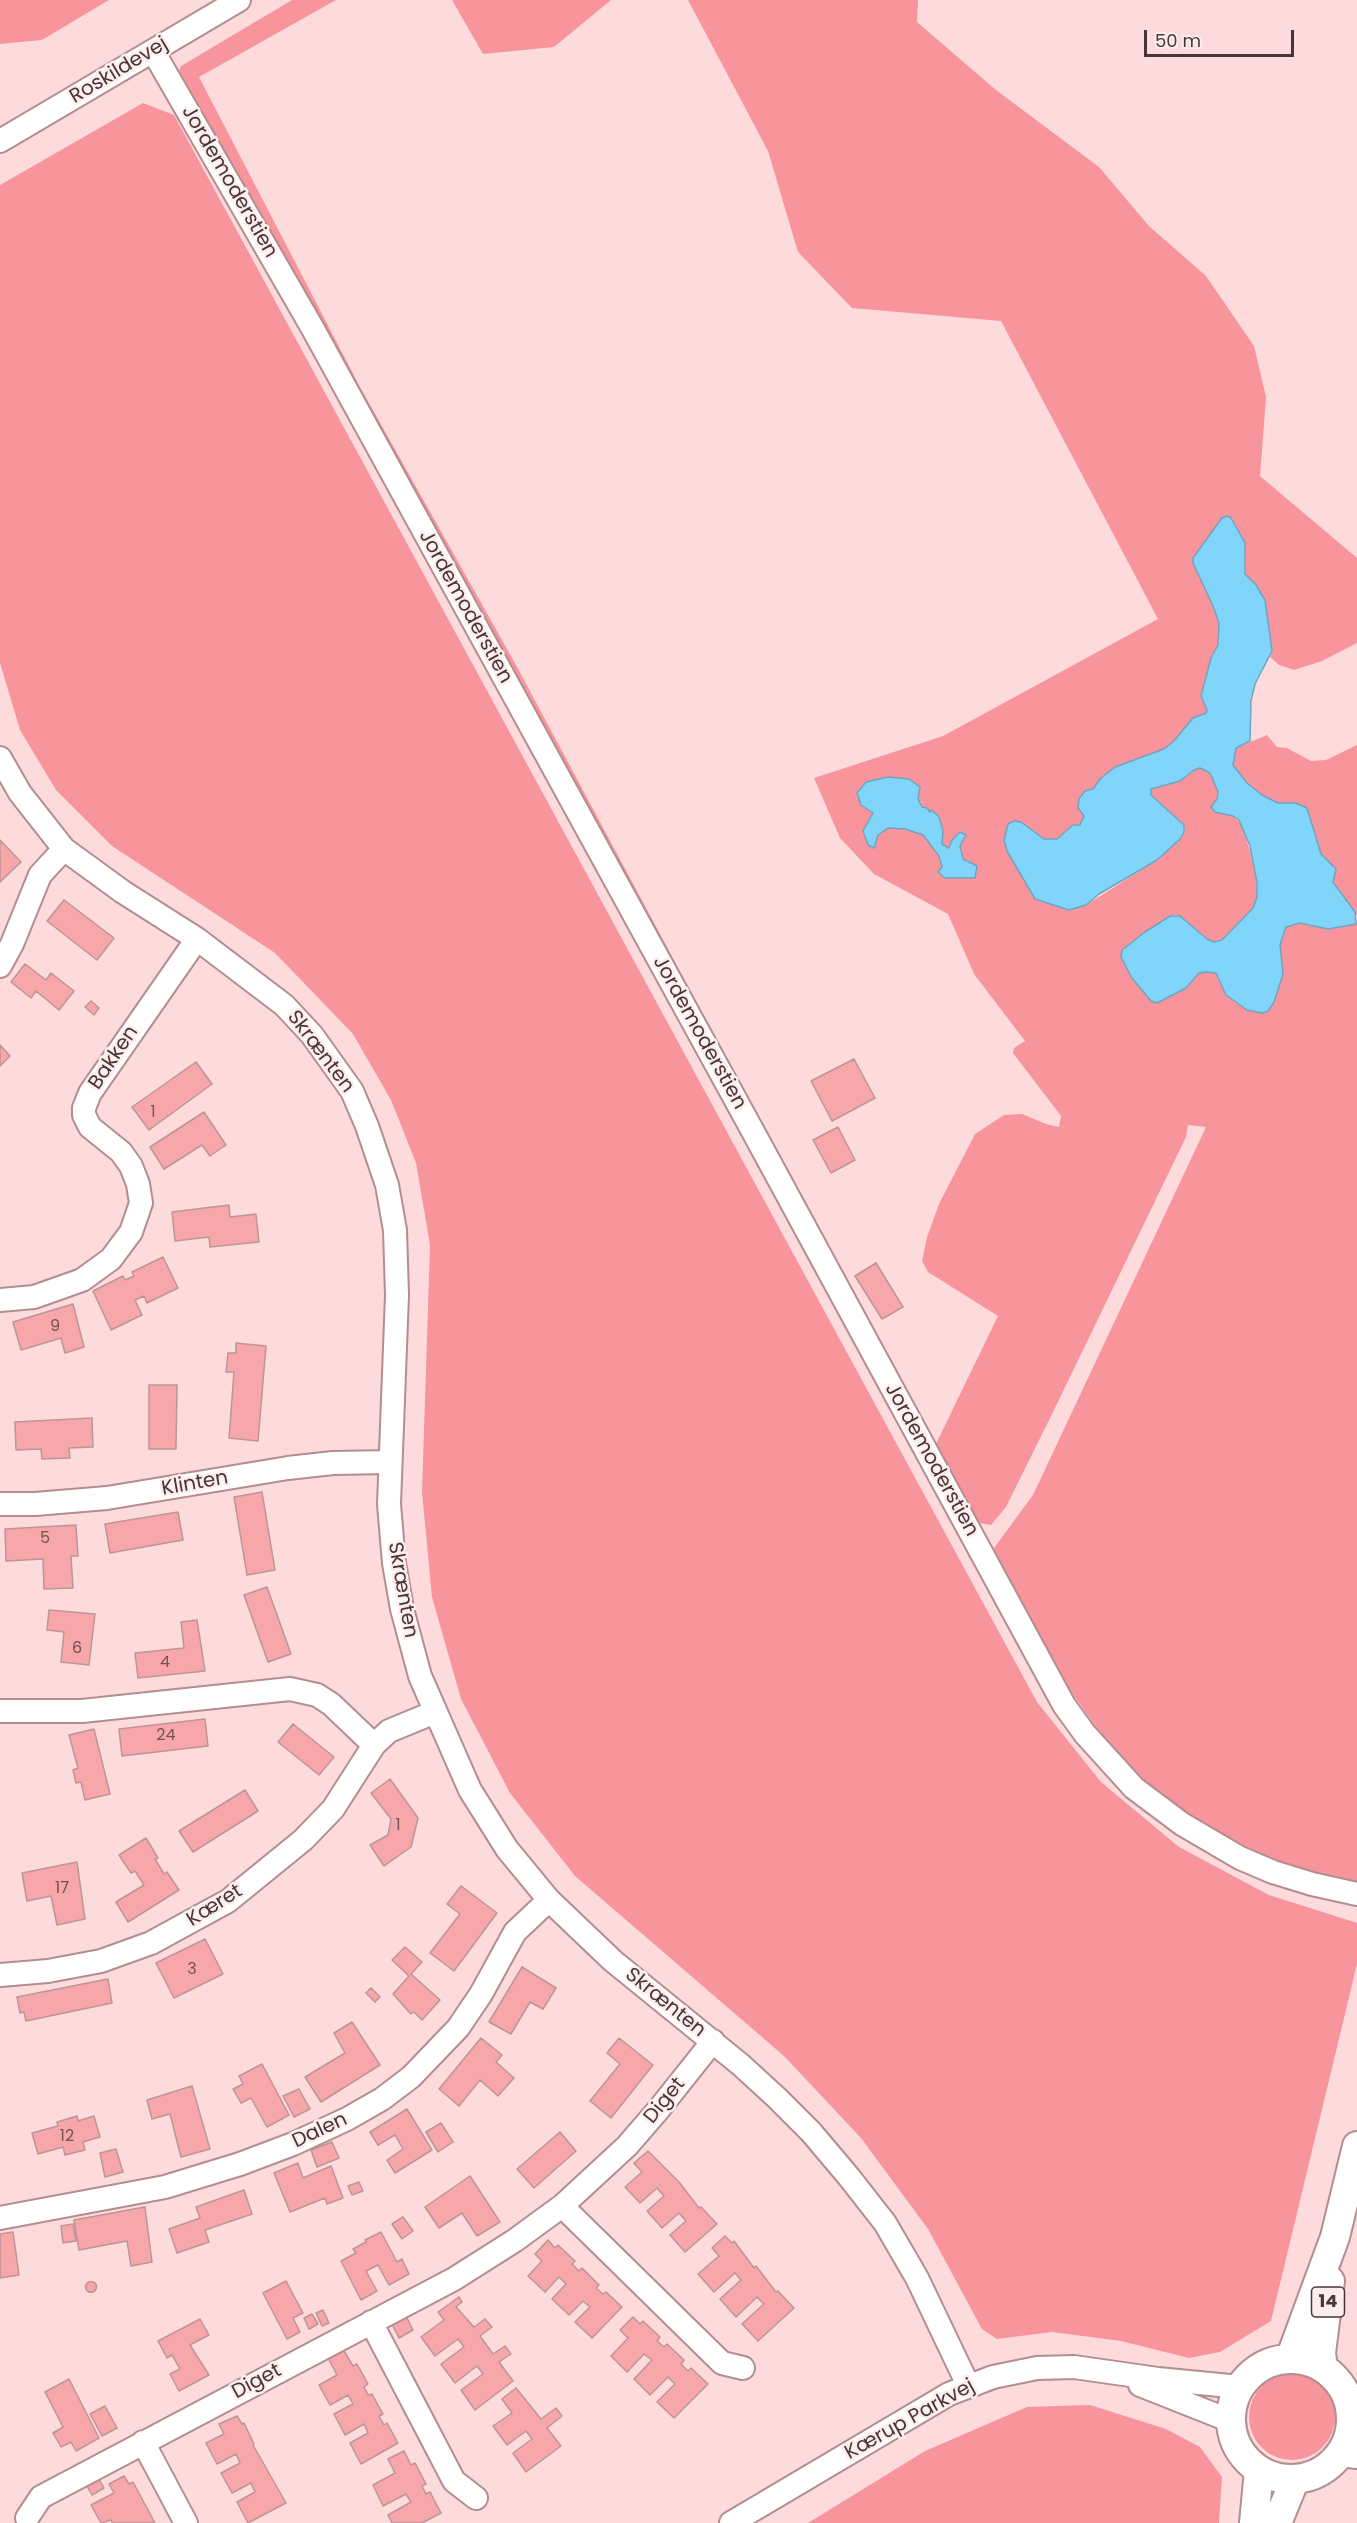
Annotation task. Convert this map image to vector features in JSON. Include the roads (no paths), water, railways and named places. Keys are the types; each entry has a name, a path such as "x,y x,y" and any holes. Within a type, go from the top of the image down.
{"main road":[{"name":"14","path":"1290,2359 1335,2237 1357,2146"},
{"name":"14","path":"1323,2368 1321,2353 1335,2237"},
{"path":"1290,2359 1309,2362 1323,2368 1338,2382 1347,2397 1351,2414 1351,2444 1320,2472 1295,2479 1276,2477 1259,2470 1239,2449 1231,2421 1233,2403 1240,2387 1262,2367 1290,2359"},
{"path":"1254,2523 1259,2470"},
{"path":"1277,2523 1295,2479"}],"street":[{"name":"Roskildevej","path":"0,141 239,0"},
{"name":"Jordemoderstien","path":"153,51 313,328 1064,1705 1085,1734 1134,1788 1182,1824 1240,1858 1273,1872 1357,1894"},
{"name":"Skrænten","path":"0,758 20,793 64,849 123,892 196,939 284,1005 312,1035 352,1091 387,1185 395,1230 397,1295 389,1504 396,1575 402,1609 418,1668 470,1790 507,1849 549,1900 613,1961 712,2041 777,2098 811,2132 885,2223 922,2287 968,2385"},
{"path":"0,966 12,945 40,875 64,849"},
{"name":"Bakken","path":"0,1300 34,1297 82,1280 111,1258 131,1232 141,1203 138,1184 131,1166 121,1152 90,1127 84,1115 84,1108 90,1093 196,939"},
{"name":"Klinten","path":"0,1504 35,1504 107,1498 288,1468 333,1463 390,1462"},
{"path":"0,1710 82,1711 290,1689 317,1695 331,1704 374,1745"},
{"name":"Kæret","path":"0,1975 48,1971 101,1961 151,1943 228,1901 303,1840 333,1809 374,1745 389,1731 435,1712"},
{"name":"Dalen","path":"0,2218 165,2187 240,2164 347,2119 382,2099 411,2077 458,2028 481,1994 515,1932 549,1900"},
{"name":"Diget","path":"27,2518 41,2497 454,2279 513,2241 562,2206 627,2146 712,2041"},
{"path":"562,2206 722,2363 743,2368"},
{"path":"371,2322 454,2481 476,2498"},
{"name":"Kærup Parkvej","path":"731,2523 932,2403 968,2385 993,2377 1037,2368 1074,2367 1240,2387"},
{"name":"Kærup Parkvej","path":"1105,2372 1231,2421"},
{"path":"143,2442 186,2523"}],"water":[{"path":"1227,516 1231,518 1245,543 1245,574 1256,585 1265,600 1272,651 1255,684 1251,701 1250,741 1236,748 1233,765 1247,783 1262,795 1278,803 1296,803 1307,808 1321,854 1336,869 1333,882 1355,912 1356,924 1328,929 1300,923 1286,927 1280,945 1283,974 1274,1002 1268,1011 1262,1013 1247,1010 1226,995 1216,973 1199,973 1186,988 1157,1003 1151,1001 1132,978 1121,957 1122,950 1170,916 1180,916 1207,939 1214,942 1222,940 1253,908 1257,897 1257,883 1250,846 1239,820 1233,816 1215,812 1211,807 1217,799 1218,792 1210,773 1200,768 1180,781 1151,789 1151,795 1184,825 1184,832 1180,839 1157,860 1099,894 1086,905 1069,910 1035,899 1007,851 1004,840 1008,824 1014,821 1021,822 1044,839 1057,839 1073,825 1080,825 1084,816 1078,808 1079,799 1085,791 1093,789 1101,778 1115,767 1164,749 1193,718 1206,713 1207,710 1201,696 1211,658 1218,645 1219,623 1193,563 1193,558 1222,518"},
{"path":"888,777 909,779 920,787 918,799 922,807 927,808 930,812 932,810 939,817 943,831 942,844 949,848 952,840 960,832 966,835 960,846 963,859 977,866 975,878 945,878 938,872 942,867 939,856 923,835 905,829 888,828 878,835 874,848 868,845 863,831 873,813 861,805 857,793 866,782"}]}
